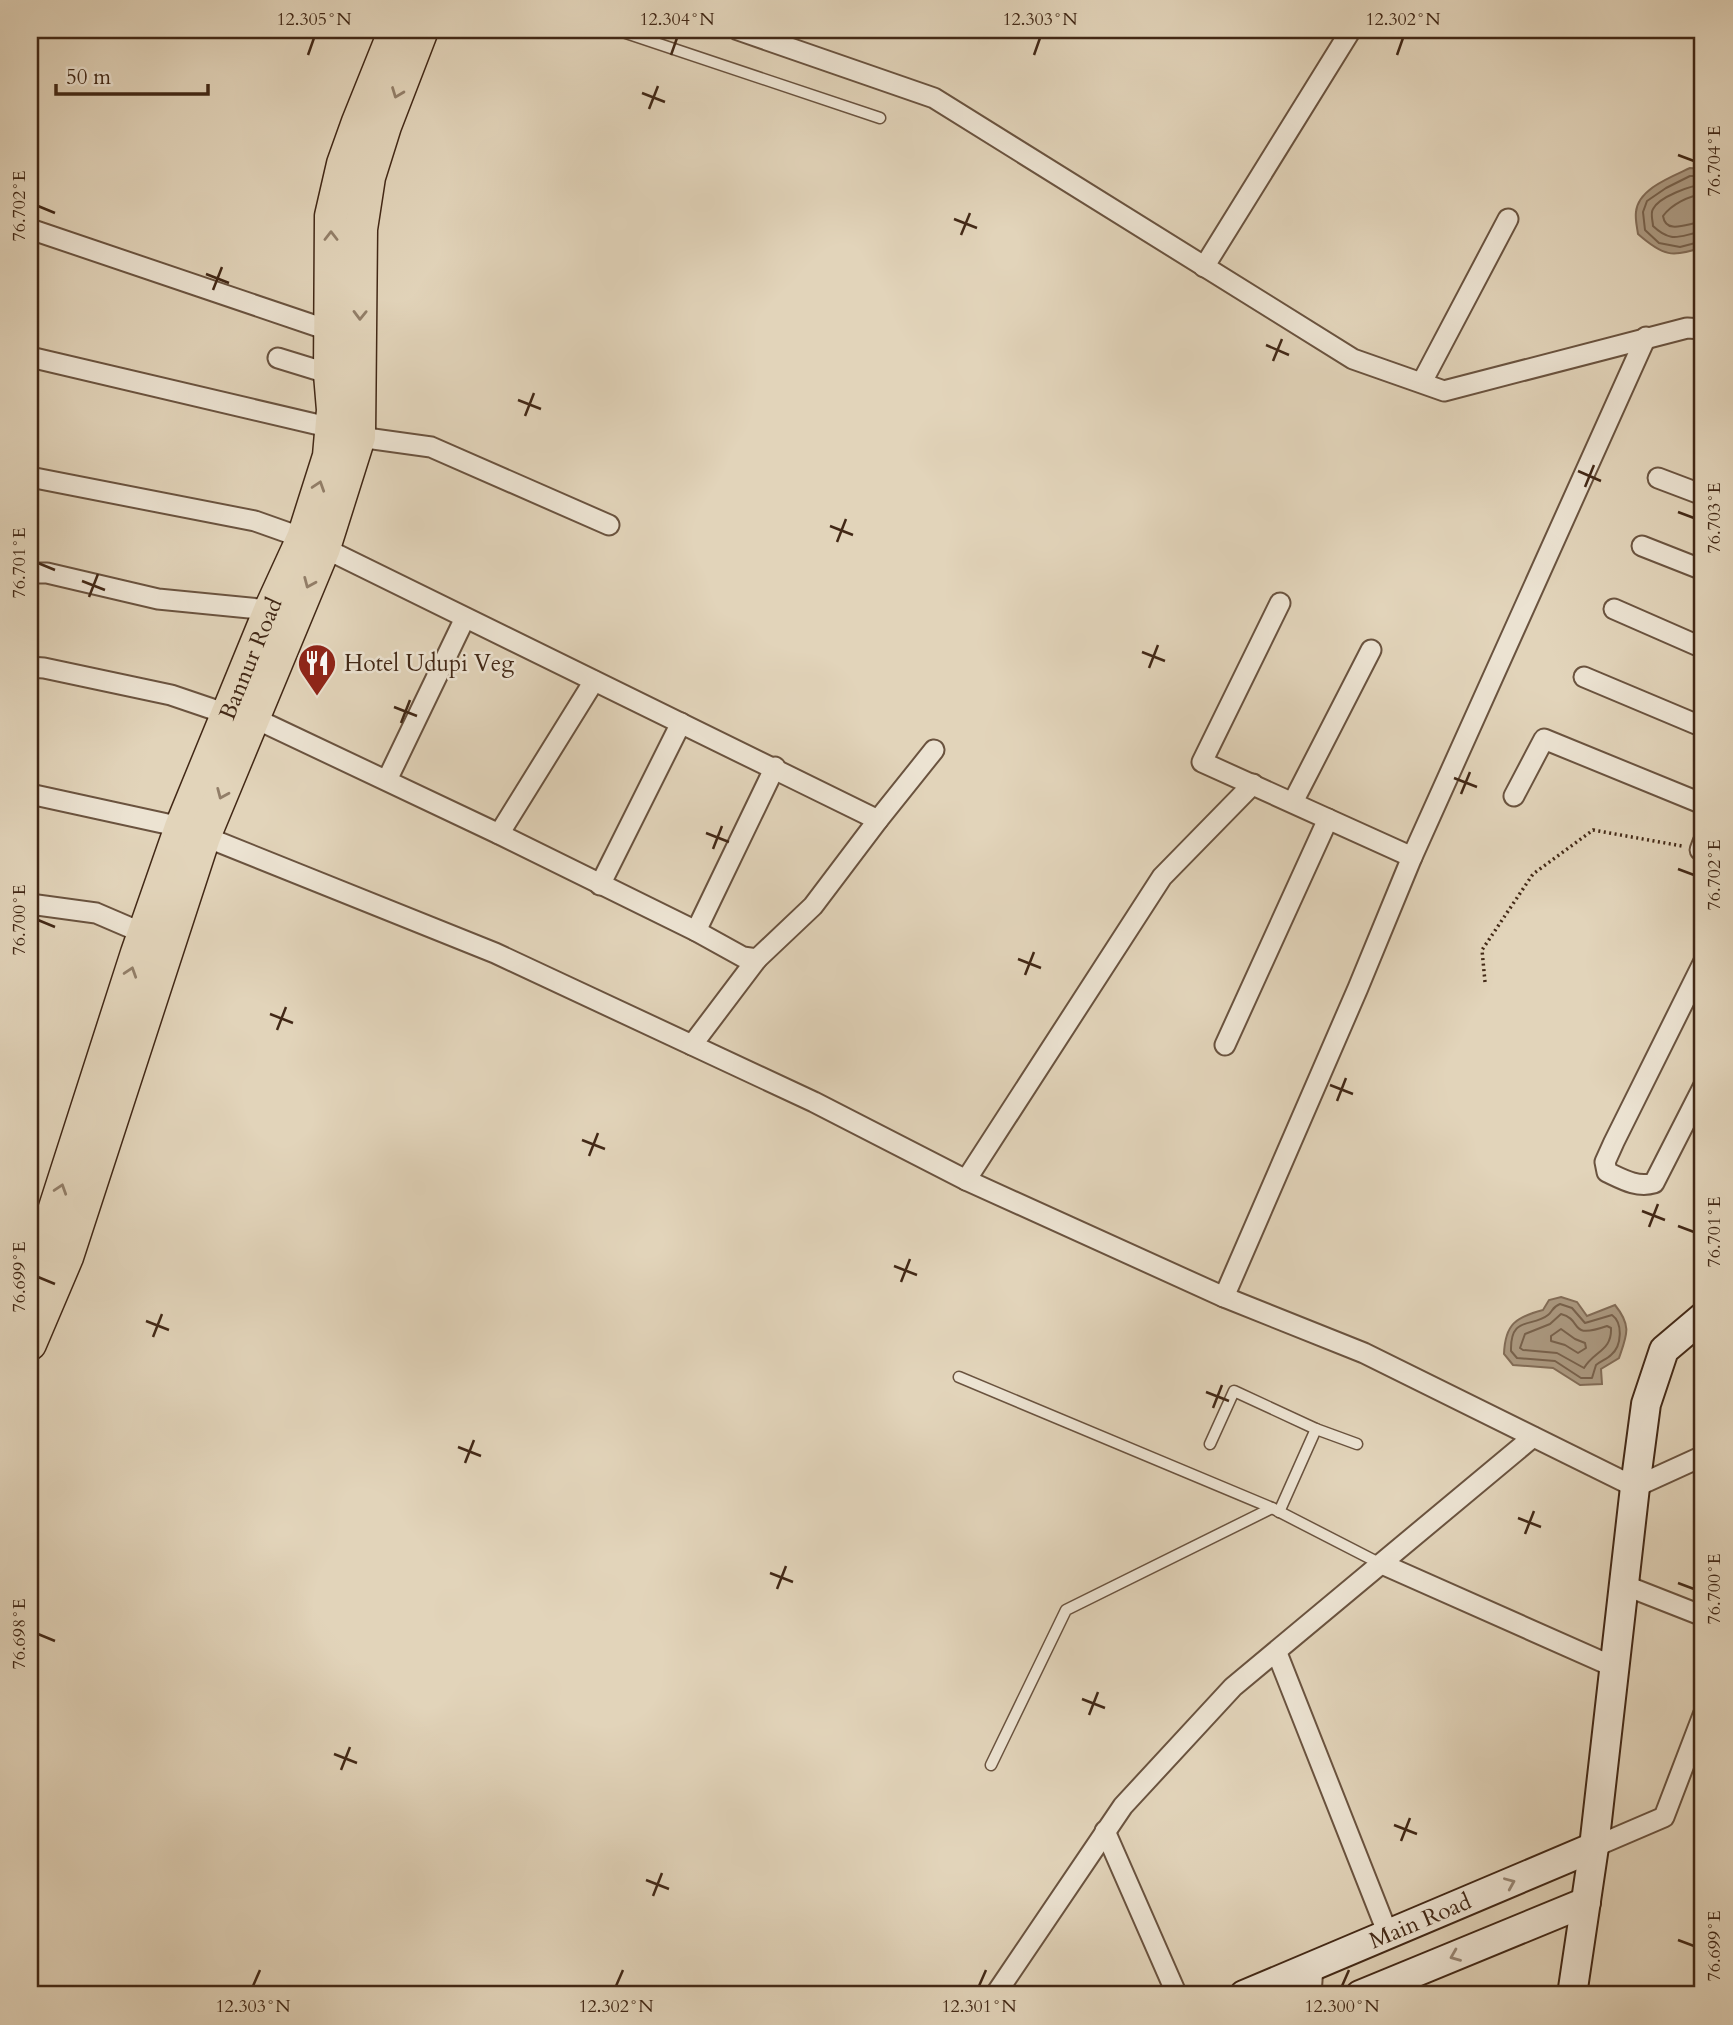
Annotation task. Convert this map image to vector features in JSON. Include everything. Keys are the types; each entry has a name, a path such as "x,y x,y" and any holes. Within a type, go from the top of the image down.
{"main road":[{"name":"Bannur Road","path":"30,1276 43,1245 145,934 241,716 270,610 313,543 329,456 346,433 333,410 330,374 331,216 343,164 395,30"},
{"path":"346,433 362,229 369,177 384,126 422,30"},
{"path":"241,716 313,543"},
{"path":"30,1344 67,1257 192,832"}],"street":[{"path":"738,30 934,98 1353,359 1444,391 1646,337 1687,328 1703,329"},
{"path":"1204,267 1352,30"},
{"path":"1422,382 1508,219"},
{"path":"30,229 331,331"},
{"path":"1224,1297 1412,858 1646,337"},
{"path":"30,358 346,433 431,447 609,525"},
{"path":"278,358 330,374"},
{"path":"30,477 255,521 313,543 775,767 878,820"},
{"path":"1658,478 1703,495"},
{"path":"1642,546 1703,570"},
{"path":"30,573 47,573 158,599 270,610"},
{"path":"1280,603 1202,762 1412,858"},
{"path":"1614,609 1703,648"},
{"path":"387,780 465,618"},
{"path":"1293,802 1371,650"},
{"path":"30,667 171,695 241,716 387,780 696,931 743,957 757,958"},
{"path":"1584,677 1703,727"},
{"path":"499,834 594,681"},
{"path":"600,885 681,723"},
{"path":"1514,796 1544,739 1703,804"},
{"path":"692,1045 757,958 813,906 934,750"},
{"path":"696,931 775,767"},
{"path":"966,1180 1162,877 1253,784"},
{"path":"30,794 192,832 495,953 814,1102 966,1180 1224,1297 1364,1353 1634,1487"},
{"path":"1225,1045 1328,819"},
{"path":"30,904 96,913 145,934"},
{"path":"1703,963 1614,1142 1605,1162 1607,1172 1635,1184 1654,1183 1703,1087"},
{"path":"1572,1995 1594,1847 1634,1487 1646,1404 1664,1350 1703,1317"},
{"path":"995,1995 1123,1806 1233,1687 1533,1437"},
{"path":"1634,1487 1703,1456"},
{"path":"1382,1564 1614,1667"},
{"path":"1624,1585 1703,1616"},
{"path":"1277,1653 1388,1934"},
{"path":"1594,1847 1664,1817 1703,1715"},
{"path":"1105,1831 1177,1995"},
{"name":"Main Road","path":"1244,1995 1594,1847"},
{"path":"1360,1995 1406,1985 1586,1902"},
{"path":"1311,1995 1313,1966"}],"lane":[{"path":"617,30 880,118"},
{"path":"959,1377 1275,1510 1382,1564"},
{"path":"1210,1444 1234,1391 1316,1429 1357,1444"},
{"path":"991,1765 1066,1610 1275,1510 1316,1429"}],"path":[{"path":"1485,982 1482,950 1533,874 1593,830 1702,848"}],"water":[{"path":"1690,168 1703,169 1703,247 1675,254 1661,251 1638,234 1638,204 1649,190"},
{"path":"1561,1297 1577,1302 1587,1316 1615,1305 1624,1319 1626,1337 1622,1350 1619,1358 1601,1369 1602,1384 1580,1385 1553,1368 1513,1365 1504,1354 1507,1335 1514,1323 1543,1310 1549,1300"}],"place":[{"name":"Hotel Udupi Veg","path":"317,697"}]}
